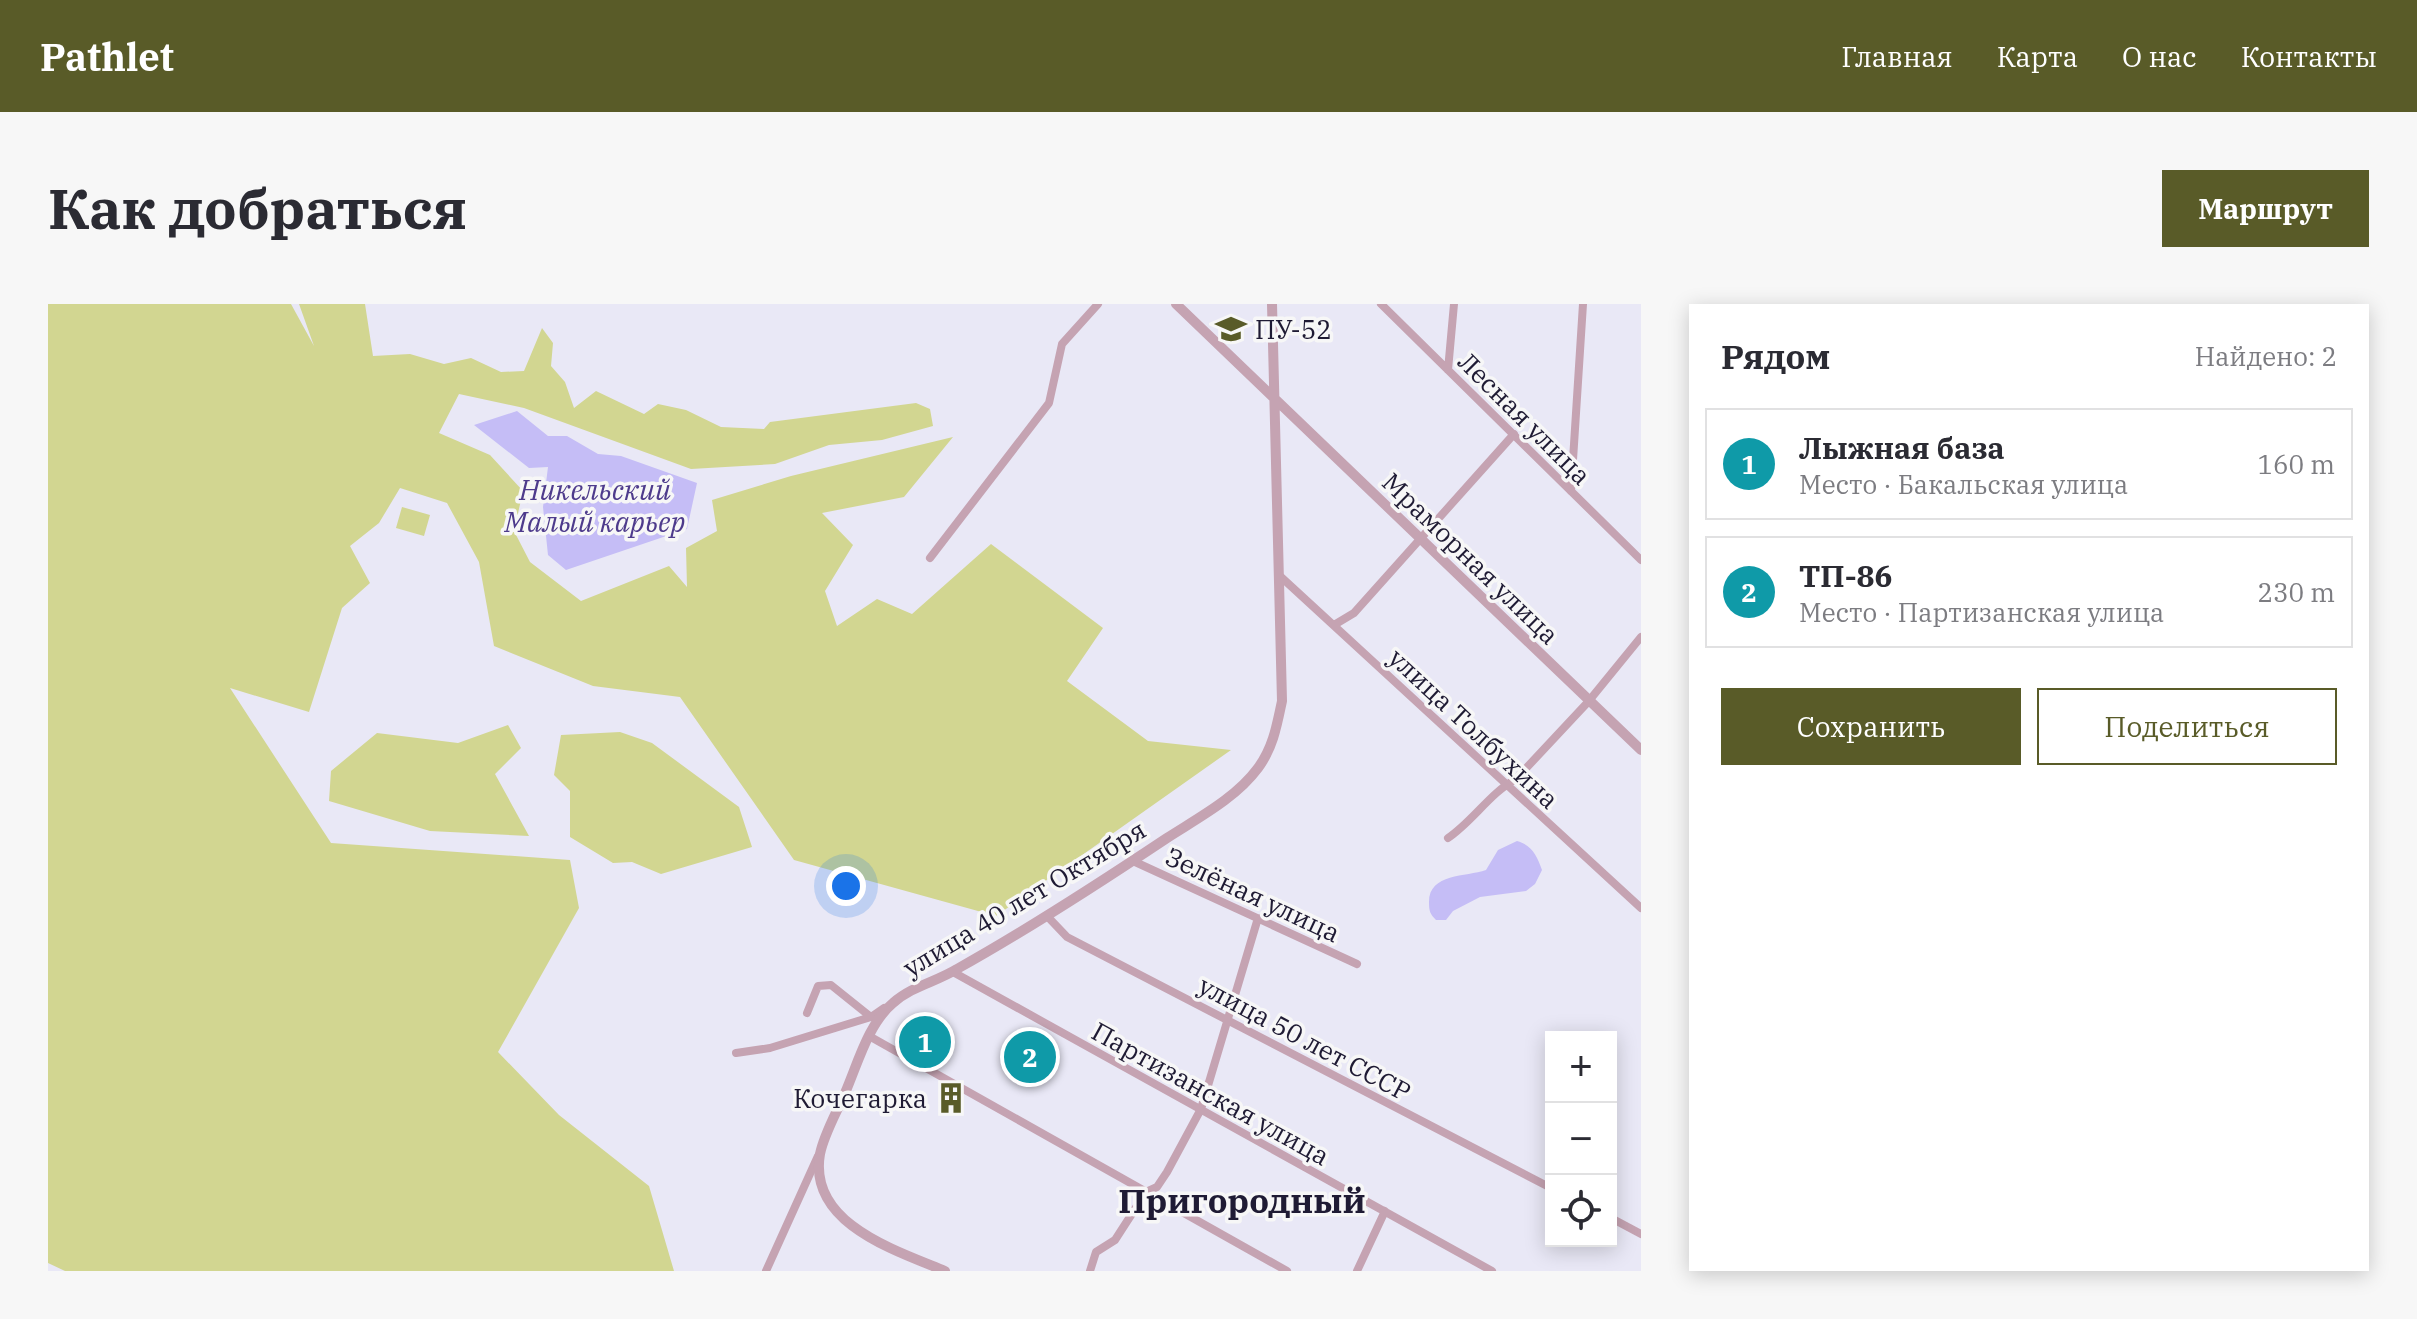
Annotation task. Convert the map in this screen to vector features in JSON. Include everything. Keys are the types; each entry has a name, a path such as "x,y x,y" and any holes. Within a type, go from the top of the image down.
{"street":[{"path":"930,558 1049,403 1062,344 1098,304"},
{"name":"Мраморная улица","path":"1176,304 1641,750"},
{"name":"улица 40 лет Октября","path":"766,1271 869,1036 892,1004 919,985 953,972 1133,861 1233,792 1255,772 1268,751 1275,737 1282,701 1272,304"},
{"name":"Лесная улица","path":"1381,304 1641,560"},
{"path":"1448,370 1454,304"},
{"path":"1571,491 1583,304"},
{"path":"1334,625 1354,613 1514,434"},
{"name":"улица Толбухина","path":"1281,577 1641,908"},
{"path":"1448,838 1472,822 1505,785 1516,779 1588,702 1641,637"},
{"name":"Зелёная улица","path":"1133,861 1357,964"},
{"name":"улица 50 лет СССР","path":"1047,916 1067,937 1545,1185"},
{"path":"1090,1271 1096,1252 1115,1240 1146,1192 1157,1187 1201,1109 1258,918"},
{"name":"Партизанская улица","path":"953,972 1492,1271"},
{"path":"807,1013 818,986 831,985 871,1017"},
{"path":"736,1053 770,1048 871,1017 892,1004"},
{"path":"869,1036 1287,1271"},
{"path":"820,1152 818,1181 827,1201 847,1223 895,1251 945,1271"},
{"path":"1357,1271 1385,1211"},
{"path":"1617,1221 1641,1234"}],"green space":[{"path":"48,304 291,304 314,346 299,304 365,304 373,356 410,354 444,364 471,358 501,372 524,371 542,328 553,343 551,366 565,382 574,408 596,391 644,414 658,404 686,410 721,427 764,429 770,422 916,403 930,409 933,426 882,440 829,445 775,464 691,469 524,408 459,394 439,433 490,455 523,491 514,531 530,562 581,601 669,566 687,587 686,548 717,531 712,500 791,476 953,437 904,497 822,513 853,545 825,591 837,626 877,599 912,614 991,544 1103,628 1067,681 1148,741 1231,750 996,916 794,860 680,697 593,686 494,646 479,562 447,503 400,488 379,523 350,546 370,583 342,608 309,712 230,688 331,843 570,860 579,908 498,1052 559,1115 649,1186 674,1271 65,1271 48,1263"},
{"path":"402,507 430,515 424,536 396,528"},
{"path":"508,725 521,748 495,774 529,836 430,831 329,801 331,771 377,733 458,743"},
{"path":"620,732 652,743 739,807 752,847 661,874 632,862 613,863 570,837 570,791 554,775 561,735"}],"water":[{"name":"Никельский Малый карьер","path":"517,411 548,436 567,436 598,454 621,456 697,483 687,529 566,570 548,555 543,507 548,467 529,468 474,425"},
{"path":"1517,841 1530,848 1540,865 1542,870 1535,884 1526,891 1480,897 1453,911 1446,920 1434,918 1429,902 1435,886 1450,878 1486,870 1498,850"}],"place":[{"name":"ПУ-52","path":"1231,329"},
{"name":"Лыжная база","path":"925,1042"},
{"name":"ТП-86","path":"1030,1057"},
{"name":"Кочегарка","path":"951,1098"}],"district":[{"name":"Пригородный","path":"1242,1200"}]}
